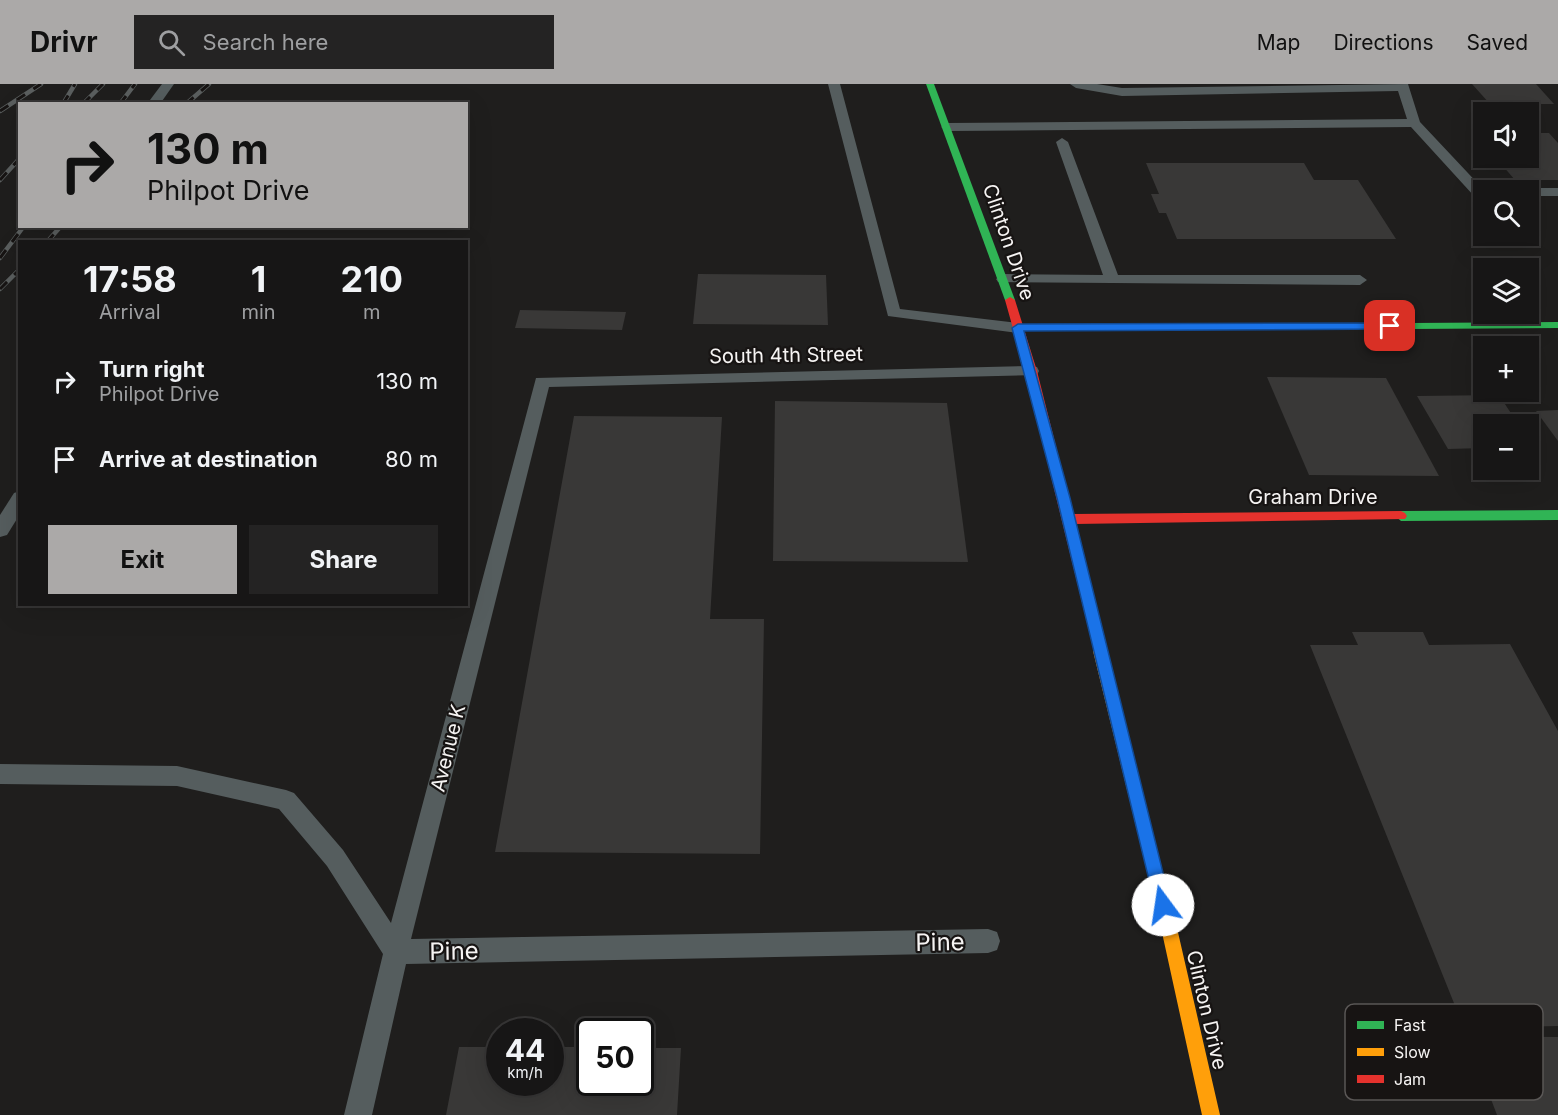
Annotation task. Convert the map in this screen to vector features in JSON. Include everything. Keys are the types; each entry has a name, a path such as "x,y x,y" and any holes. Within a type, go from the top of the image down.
{"main road":[{"name":"Clinton Drive","path":"930,84 1004,279 1031,371 1069,519 1212,1115"},
{"path":"1018,328 1558,325"},
{"name":"Graham Drive","path":"1069,519 1558,515"}],"lane":[{"path":"154,102 168,84"},
{"path":"834,84 893,313 1018,328"},
{"path":"1076,84 1122,92 1403,86 1414,123 1473,187"},
{"path":"947,127 1414,123"},
{"path":"1062,142 1112,279"},
{"path":"1539,192 1558,192"},
{"path":"1004,279 1360,280"},
{"name":"South 4th Street","path":"542,382 1031,371"},
{"name":"Avenue K","path":"358,1115 396,952 542,382"},
{"path":"0,530 18,501"},
{"path":"0,774 177,776 286,800 335,858 396,952"},
{"name":"Pine","path":"396,952 988,941"}],"building":[{"path":"1472,84 1536,84 1554,104 1539,104 1539,102 1488,102"},
{"path":"1539,133 1549,133 1558,143 1558,180 1515,180 1505,168 1539,168"},
{"path":"1146,163 1304,163 1314,180 1358,180 1396,239 1177,239 1166,213 1159,213 1151,194 1159,194"},
{"path":"698,274 826,275 828,325 693,324"},
{"path":"520,310 626,312 622,330 515,328"},
{"path":"1267,377 1386,378 1439,476 1309,475"},
{"path":"1473,395 1473,402 1504,402 1511,414 1473,414 1473,448 1448,449 1417,396"},
{"path":"775,401 947,403 968,562 773,561"},
{"path":"1558,410 1558,441 1539,414 1536,411"},
{"path":"574,416 722,417 710,619 764,619 760,854 495,852"},
{"path":"1352,632 1423,632 1429,645 1510,644 1558,731 1558,1026 1543,1026 1543,1004 1454,1004 1310,645 1358,645"},
{"path":"1543,1037 1558,1037 1558,1115 1497,1115 1491,1100 1543,1100"},
{"path":"459,1047 486,1047 486,1096 564,1096 564,1047 576,1047 576,1096 654,1096 654,1048 681,1048 677,1115 446,1115"}],"railway":[{"path":"0,111 41,84"},
{"path":"64,102 75,84"},
{"path":"85,102 103,84"},
{"path":"122,102 135,84"},
{"path":"188,102 209,84"},
{"path":"0,180 18,160"},
{"path":"0,258 22,228"},
{"path":"49,240 59,228"},
{"path":"0,289 18,271"}],"traffic: fast":[{"path":"930,84 1010,300"},
{"path":"1410,326 1558,325"},
{"path":"1401,516 1558,515"}],"traffic: slow":[{"path":"1018,328 1410,326"},
{"path":"1100,651 1169,928 1211,1115"}],"traffic: jam":[{"path":"1010,300 1031,371 1100,651"},
{"path":"1069,519 1401,516"}],"route":[{"path":"1163,905 1063,498 1018,328 1390,326"}]}
